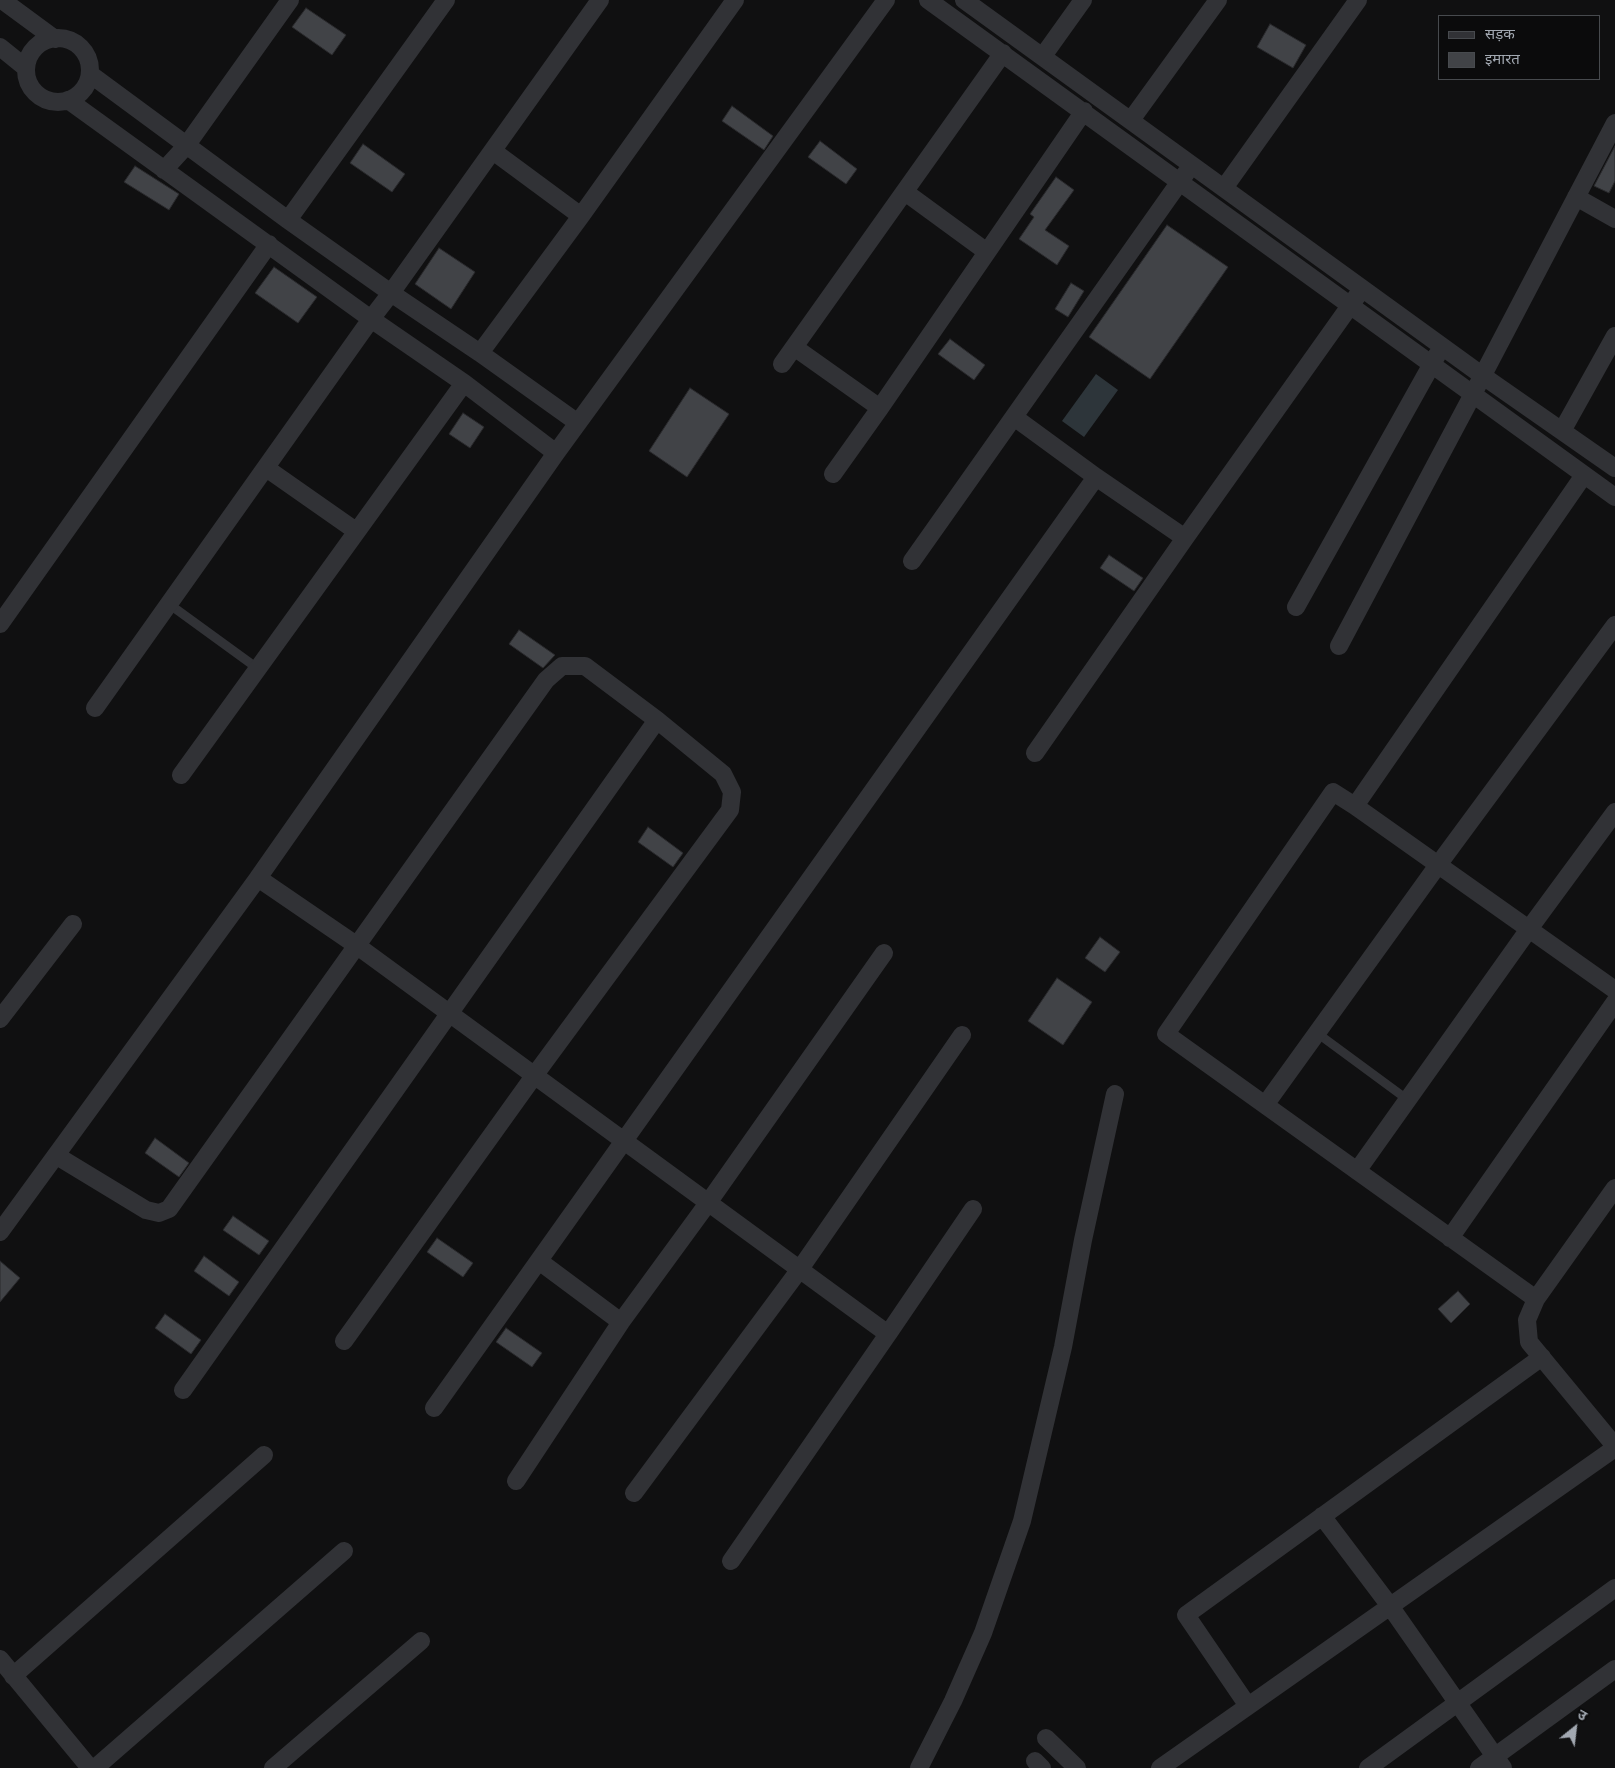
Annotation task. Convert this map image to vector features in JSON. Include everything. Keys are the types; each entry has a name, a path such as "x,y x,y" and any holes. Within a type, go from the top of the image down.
{"street":[{"path":"2,0 55,38"},
{"path":"164,170 186,146 290,0"},
{"path":"288,220 446,0"},
{"path":"95,708 600,0"},
{"path":"480,353 736,0"},
{"path":"0,1232 258,878 556,453 886,0"},
{"path":"928,0 1084,111 1615,497"},
{"path":"964,0 1483,376 1615,468"},
{"path":"1043,56 1083,0"},
{"path":"1131,120 1218,0"},
{"path":"1224,188 1358,0"},
{"path":"55,38 73,42 81,48 89,64 90,74 87,83 76,97 59,102 50,101 35,92 27,77 26,68 32,52 38,45 55,38"},
{"path":"0,47 26,68"},
{"path":"782,364 1003,54"},
{"path":"90,74 288,220 578,423"},
{"path":"68,100 371,319 464,383 556,453"},
{"path":"833,474 1084,111"},
{"path":"1339,646 1483,376 1615,122"},
{"path":"492,151 581,216"},
{"path":"912,561 1192,165"},
{"path":"905,192 987,252"},
{"path":"1576,197 1615,219"},
{"path":"0,624 269,244"},
{"path":"1035,754 1185,538 1363,288"},
{"path":"1562,431 1615,336"},
{"path":"1296,607 1443,346"},
{"path":"794,347 880,408"},
{"path":"182,775 257,668 464,383"},
{"path":"1014,417 1096,477 1185,538"},
{"path":"266,468 356,531"},
{"path":"1355,806 1584,475"},
{"path":"434,1408 1096,477"},
{"path":"1265,1105 1438,865 1615,625"},
{"path":"57,1156 146,1210 159,1213 169,1208 546,680 562,666 585,666 657,720 723,774 732,792 730,810 534,1076 344,1341"},
{"path":"182,1390 657,720"},
{"path":"1536,1299 1166,1034 1333,792 1615,990"},
{"path":"1357,1171 1529,929 1615,812"},
{"path":"258,878 356,945 888,1334"},
{"path":"0,1019 73,924"},
{"path":"516,1481 621,1322 708,1203 884,953"},
{"path":"1450,1238 1615,1002"},
{"path":"634,1493 800,1269 962,1035"},
{"path":"919,1768 953,1701 983,1633 1022,1521 1063,1347 1083,1240 1115,1094"},
{"path":"1160,1768 1615,1447 1529,1342 1527,1320 1536,1299 1615,1188"},
{"path":"731,1560 973,1209"},
{"path":"538,1261 621,1322"},
{"path":"1248,1706 1186,1615 1542,1357"},
{"path":"13,1676 264,1455"},
{"path":"1322,1516 1390,1606 1499,1762"},
{"path":"95,1768 344,1551"},
{"path":"1368,1768 1615,1588"},
{"path":"273,1768 422,1641"},
{"path":"0,1659 90,1768"},
{"path":"1479,1768 1499,1762 1615,1669"},
{"path":"1046,1738 1077,1768"}],"lane":[{"path":"169,604 257,668"},
{"path":"1317,1033 1408,1100"}],"shaded area":[{"path":"1096,374 1118,390 1084,437 1062,421"}],"building":[{"path":"306,8 346,35 332,55 292,27"},
{"path":"1270,24 1306,45 1293,68 1257,47"},
{"path":"732,106 773,136 764,150 722,121"},
{"path":"820,141 857,169 846,184 808,157"},
{"path":"363,144 405,174 392,192 350,163"},
{"path":"1615,146 1615,181 1609,193 1594,186"},
{"path":"135,166 179,194 169,210 124,182"},
{"path":"1056,177 1074,190 1045,230 1069,246 1057,265 1019,239 1034,217 1030,214"},
{"path":"1167,225 1228,267 1150,379 1089,337"},
{"path":"439,248 475,272 451,309 415,284"},
{"path":"274,267 317,297 298,323 255,293"},
{"path":"1071,283 1084,291 1068,317 1055,309"},
{"path":"950,339 985,365 974,380 938,354"},
{"path":"690,388 729,414 687,477 649,451"},
{"path":"463,413 484,427 470,448 449,434"},
{"path":"1109,555 1143,578 1134,591 1100,568"},
{"path":"519,630 555,655 543,668 509,644"},
{"path":"648,827 683,853 673,867 638,842"},
{"path":"1100,937 1120,952 1105,972 1085,958"},
{"path":"1057,978 1092,1002 1063,1045 1028,1021"},
{"path":"155,1138 189,1163 179,1177 145,1153"},
{"path":"233,1216 269,1241 259,1255 223,1230"},
{"path":"437,1238 473,1263 463,1277 427,1252"},
{"path":"204,1256 239,1282 229,1296 194,1271"},
{"path":"0,1261 20,1278 0,1302"},
{"path":"1458,1291 1470,1304 1451,1323 1438,1309"},
{"path":"165,1314 201,1340 191,1354 155,1328"},
{"path":"506,1328 542,1353 532,1367 496,1342"}]}
